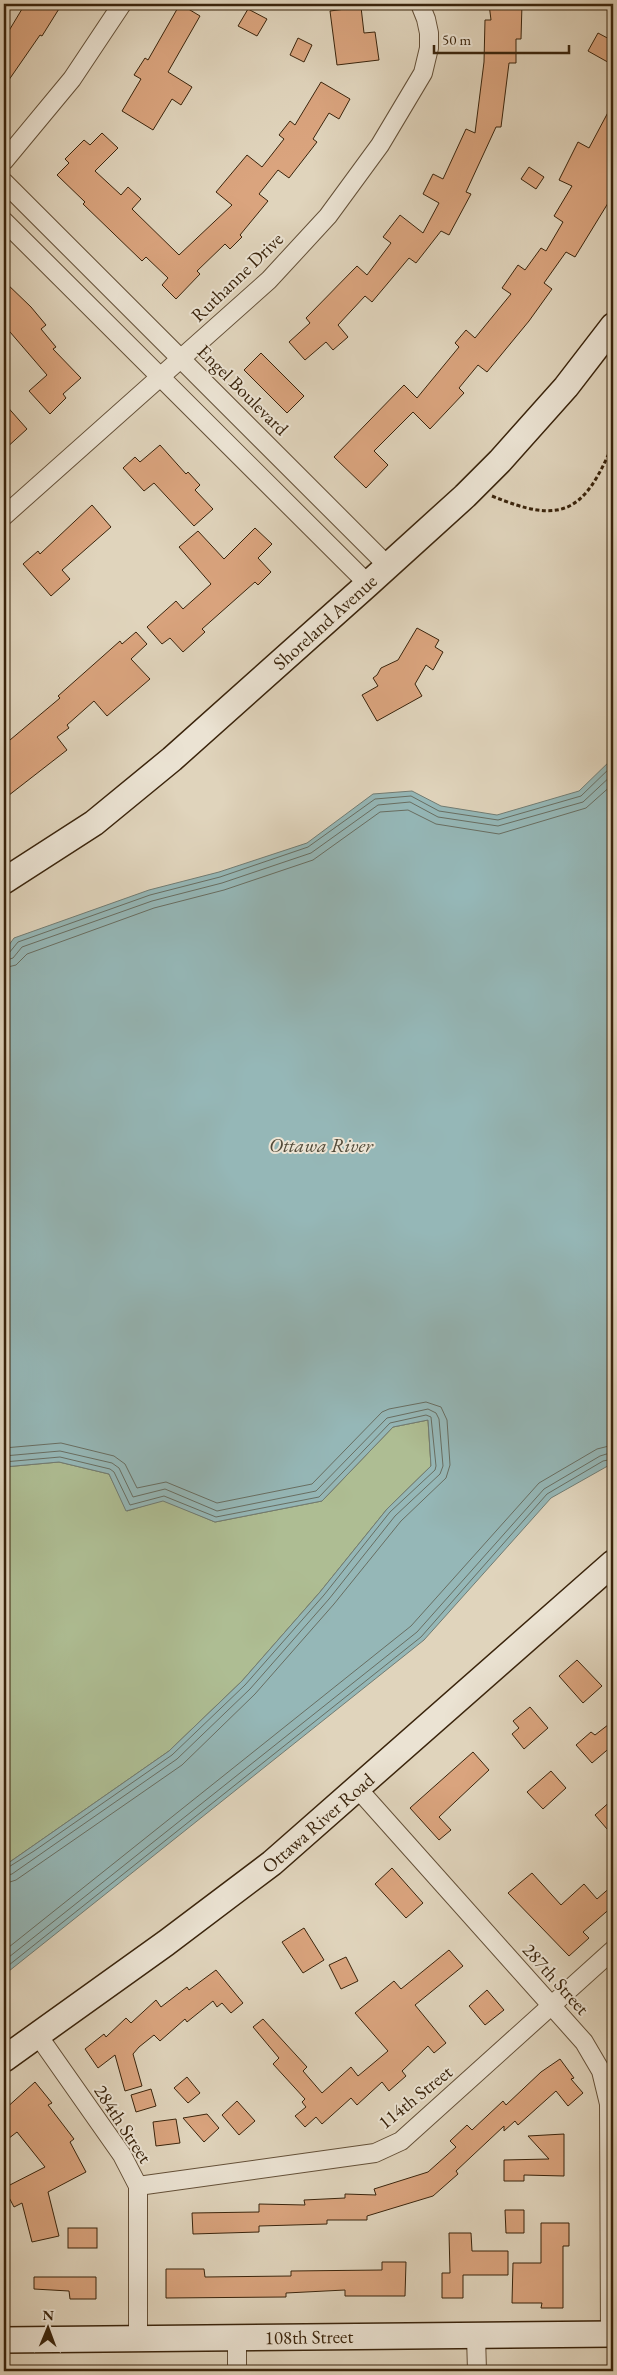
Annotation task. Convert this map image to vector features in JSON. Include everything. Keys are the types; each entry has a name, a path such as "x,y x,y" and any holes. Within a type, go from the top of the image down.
{"street":[{"path":"4,161 72,79 122,4"},
{"name":"Ruthanne Drive","path":"4,516 269,280 328,216 359,175 423,73 429,48 423,11"},
{"name":"Engel Boulevard","path":"4,182 388,566"},
{"path":"4,221 368,584"},
{"name":"Shoreland Avenue","path":"4,882 94,823 179,752 388,566 475,486 550,406 613,326"},
{"name":"Ottawa River Road","path":"4,2059 36,2034 229,1898 358,1789 613,1563"},
{"name":"287th Street","path":"358,1789 584,2042 601,2071 609,2104 612,2334"},
{"name":"114th Street","path":"138,2186 375,2153 401,2141 613,1950"},
{"name":"284th Street","path":"36,2034 122,2155 138,2186 138,2339"},
{"name":"108th Street","path":"4,2340 612,2334"},
{"path":"476,2336 477,2371"},
{"path":"237,2338 237,2371"}],"path":[{"path":"475,486 491,496 521,508 556,512 573,504 587,492 602,471 613,444"}],"green space":[{"path":"428,1420 431,1466 387,1509 320,1592 242,1681 169,1751 4,1866 4,1467 59,1462 109,1474 127,1511 163,1500 215,1522 322,1501 393,1427"}],"water":[{"name":"Ottawa River","path":"613,758 613,1463 551,1498 424,1640 4,1975 4,1866 169,1751 242,1681 320,1592 387,1509 431,1466 428,1420 393,1427 322,1501 215,1522 163,1501 126,1511 109,1474 59,1462 4,1467 4,952 14,938 149,890 219,872 307,843 373,794 412,791 441,806 497,815 579,791"}],"building":[{"path":"25,4 62,4 42,36 40,35 4,87 4,39"},
{"path":"180,4 200,16 168,72 192,87 181,105 172,99 153,130 122,111 141,79 134,75 145,58 148,60"},
{"path":"489,4 522,4 521,39 516,39 516,63 509,63 501,127 496,127 466,192 471,194 449,235 441,231 416,263 409,258 372,302 365,296 338,325 348,337 333,350 326,342 305,360 289,342 310,323 306,318 357,266 367,275 391,243 383,237 400,215 423,233 439,203 423,194 433,174 443,179 466,129 475,133 484,62 485,20 491,20"},
{"path":"361,7 364,33 375,32 379,60 337,65 330,11"},
{"path":"248,9 267,19 257,36 238,26"},
{"path":"598,33 613,41 613,65 588,51"},
{"path":"298,38 312,45 304,62 290,55"},
{"path":"321,82 350,99 339,119 329,113 313,139 317,142 289,178 278,170 259,194 268,201 240,235 242,237 230,249 225,244 197,271 200,274 176,299 162,285 168,278 146,257 142,261 83,204 85,202 57,175 69,163 65,159 84,140 90,145 102,133 118,148 95,171 121,195 128,187 141,199 132,209 179,255 232,205 216,192 247,155 262,167 284,139 279,135 290,121 295,125"},
{"path":"613,103 613,195 575,257 566,252 544,283 552,289 529,321 487,372 478,365 459,388 464,393 430,429 413,412 374,451 388,465 366,488 334,457 404,385 417,398 459,347 455,343 466,330 475,338 511,294 502,288 518,265 525,270 541,248 546,251 563,222 554,216 572,186 559,180 578,142 589,148"},
{"path":"529,167 544,177 536,189 521,179"},
{"path":"4,281 31,307 46,325 41,329 56,347 53,349 81,378 63,394 66,398 50,414 29,391 47,375 4,325"},
{"path":"261,353 304,396 287,413 244,370"},
{"path":"4,403 27,429 4,450"},
{"path":"160,445 186,474 188,472 200,485 195,490 213,509 194,526 154,483 144,491 123,468 135,457 140,462"},
{"path":"92,505 111,527 62,570 70,579 51,596 23,564 38,551 40,554"},
{"path":"255,528 272,544 258,558 271,572 258,585 255,582 202,629 205,632 183,652 170,638 162,644 147,627 176,601 183,609 211,584 179,547 198,531 224,559"},
{"path":"417,628 439,640 435,647 443,652 433,670 426,665 415,684 422,696 377,721 362,695 378,686 373,678 381,668 398,660"},
{"path":"136,632 147,644 131,659 150,679 107,716 94,701 67,725 69,728 57,737 67,750 4,799 4,745 60,698 58,696 120,641 122,644"},
{"path":"577,1660 602,1686 583,1703 559,1676"},
{"path":"530,1707 548,1728 524,1749 512,1734 519,1728 513,1721"},
{"path":"613,1721 613,1745 592,1763 576,1745 591,1732 595,1735"},
{"path":"473,1752 489,1770 439,1817 451,1830 439,1840 410,1808"},
{"path":"551,1771 566,1788 543,1809 527,1792"},
{"path":"613,1799 613,1836 595,1815"},
{"path":"392,1868 423,1903 406,1918 375,1884"},
{"path":"532,1873 561,1905 584,1884 597,1899 613,1885 613,1906 583,1932 589,1938 569,1956 508,1893"},
{"path":"304,1928 324,1960 303,1973 282,1942"},
{"path":"449,1950 463,1966 415,2005 446,2043 434,2053 428,2046 402,2071 406,2076 389,2091 382,2082 357,2105 351,2098 322,2124 316,2117 305,2127 295,2116 306,2107 302,2102 305,2099 273,2064 279,2058 253,2027 263,2019 307,2067 303,2071 322,2093 351,2067 358,2076 388,2051 355,2013 394,1981 401,1989"},
{"path":"346,1957 358,1981 341,1989 329,1965"},
{"path":"216,1970 243,2003 231,2013 222,2003 217,2007 213,2001 187,2022 185,2019 160,2041 154,2035 139,2047 133,2054 142,2086 125,2091 115,2055 98,2068 85,2049 104,2034 106,2037 126,2018 131,2023 156,2000 161,2007 187,1987 189,1990"},
{"path":"487,1990 504,2010 485,2025 469,2006"},
{"path":"560,2059 574,2078 571,2079 583,2093 568,2106 556,2091 518,2125 515,2121 504,2131 504,2126 456,2171 458,2174 433,2196 367,2216 367,2220 327,2220 327,2224 259,2226 259,2232 193,2234 192,2213 259,2212 259,2204 305,2205 304,2200 345,2198 345,2194 376,2195 374,2189 428,2172 456,2147 450,2141 467,2125 472,2130 503,2101 506,2105 541,2072"},
{"path":"187,2077 200,2093 188,2103 174,2088"},
{"path":"35,2082 52,2103 48,2105 74,2139 70,2142 86,2172 48,2192 59,2236 32,2242 22,2203 14,2207 4,2188 45,2167 17,2132 4,2142 4,2110"},
{"path":"151,2089 156,2106 136,2112 131,2095"},
{"path":"237,2101 255,2121 239,2135 222,2115"},
{"path":"207,2114 219,2128 204,2142 183,2118"},
{"path":"176,2119 180,2143 156,2146 153,2122"},
{"path":"564,2134 564,2176 524,2175 524,2181 504,2181 504,2160 549,2159 528,2136"},
{"path":"505,2210 524,2210 524,2233 506,2233"},
{"path":"541,2223 569,2223 569,2246 563,2246 563,2308 541,2308 542,2303 512,2303 513,2263 541,2263"},
{"path":"68,2228 97,2228 97,2248 68,2248"},
{"path":"449,2233 471,2233 472,2251 508,2251 508,2275 463,2275 463,2298 442,2298 442,2273 450,2273"},
{"path":"382,2262 406,2262 405,2296 345,2296 345,2290 286,2293 286,2297 166,2298 166,2269 204,2269 205,2277 291,2276 291,2271 382,2270"},
{"path":"34,2277 96,2277 96,2299 70,2299 69,2291 34,2289"}]}
